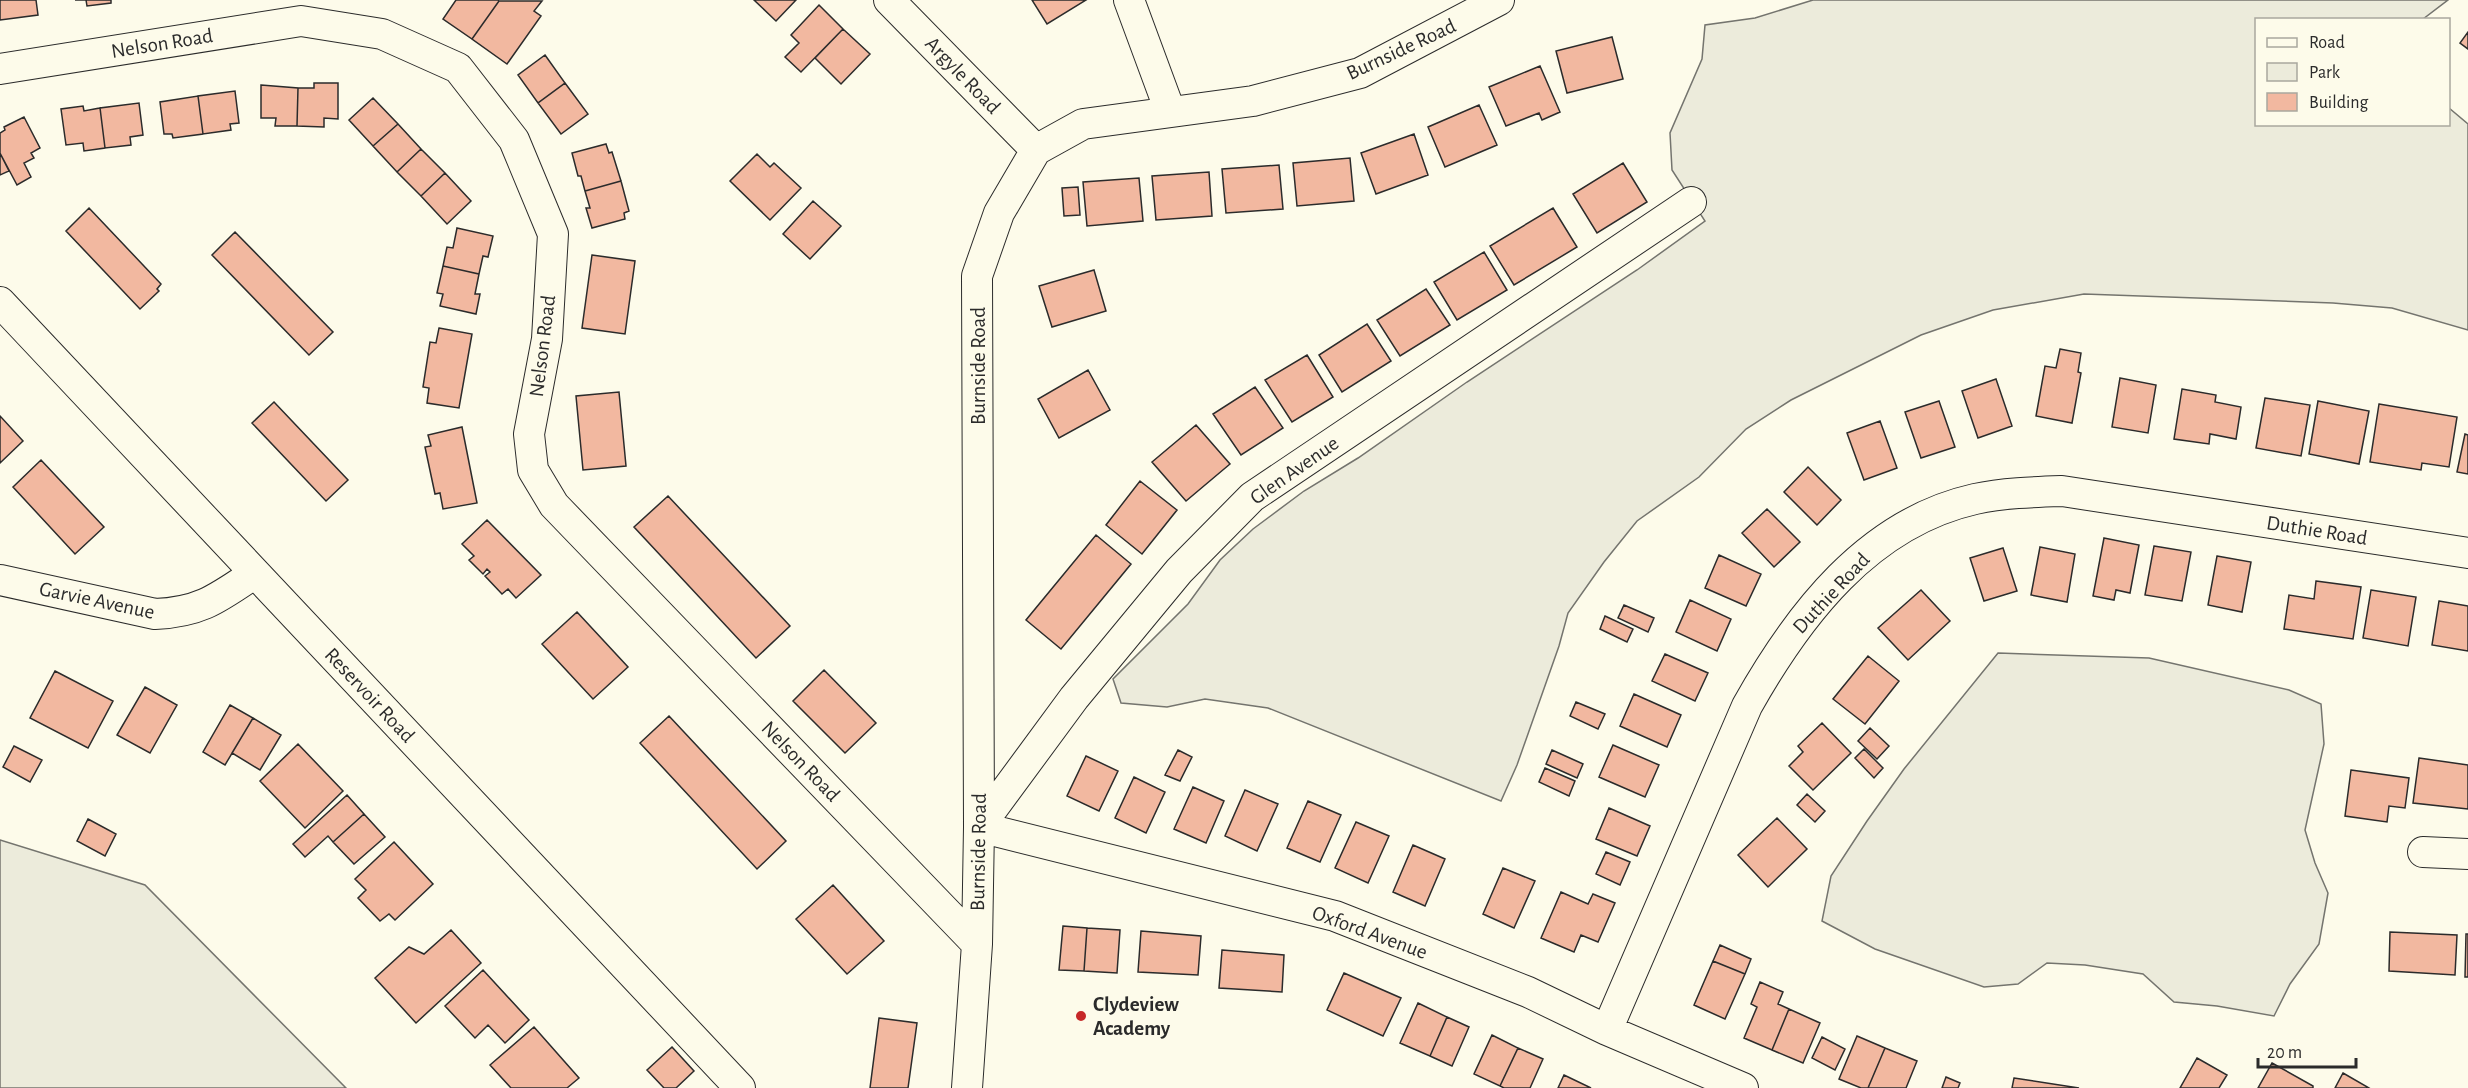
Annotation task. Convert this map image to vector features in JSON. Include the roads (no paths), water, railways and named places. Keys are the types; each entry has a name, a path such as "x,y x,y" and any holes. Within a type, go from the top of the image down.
{"street":[{"name":"Argyle Road","path":"889,0 1036,150"},
{"path":"1129,0 1170,111"},
{"name":"Burnside Road","path":"967,1088 977,944 979,827 977,276 999,213 1036,150 1083,124 1253,101 1360,73 1499,0"},
{"name":"Nelson Road","path":"0,69 301,21 382,34 458,68 514,140 553,234 547,339 529,434 533,470 538,479 554,505 977,944"},
{"name":"Glen Avenue","path":"979,827 1074,698 1164,589 1252,497 1691,202"},
{"name":"Reservoir Road","path":"0,302 740,1088"},
{"name":"Duthie Road","path":"1607,1030 1747,706 1769,667 1794,630 1827,590 1863,554 1898,531 1936,512 1974,499 2014,493 2062,491 2468,553"},
{"name":"Garvie Avenue","path":"0,580 155,614 177,613 207,604 255,573"},
{"name":"Oxford Avenue","path":"979,827 1335,916 1527,992 1607,1030 1743,1088"},
{"path":"2423,852 2468,854"}],"place":[{"name":"Clydeview Academy","path":"1081,1016"}]}
